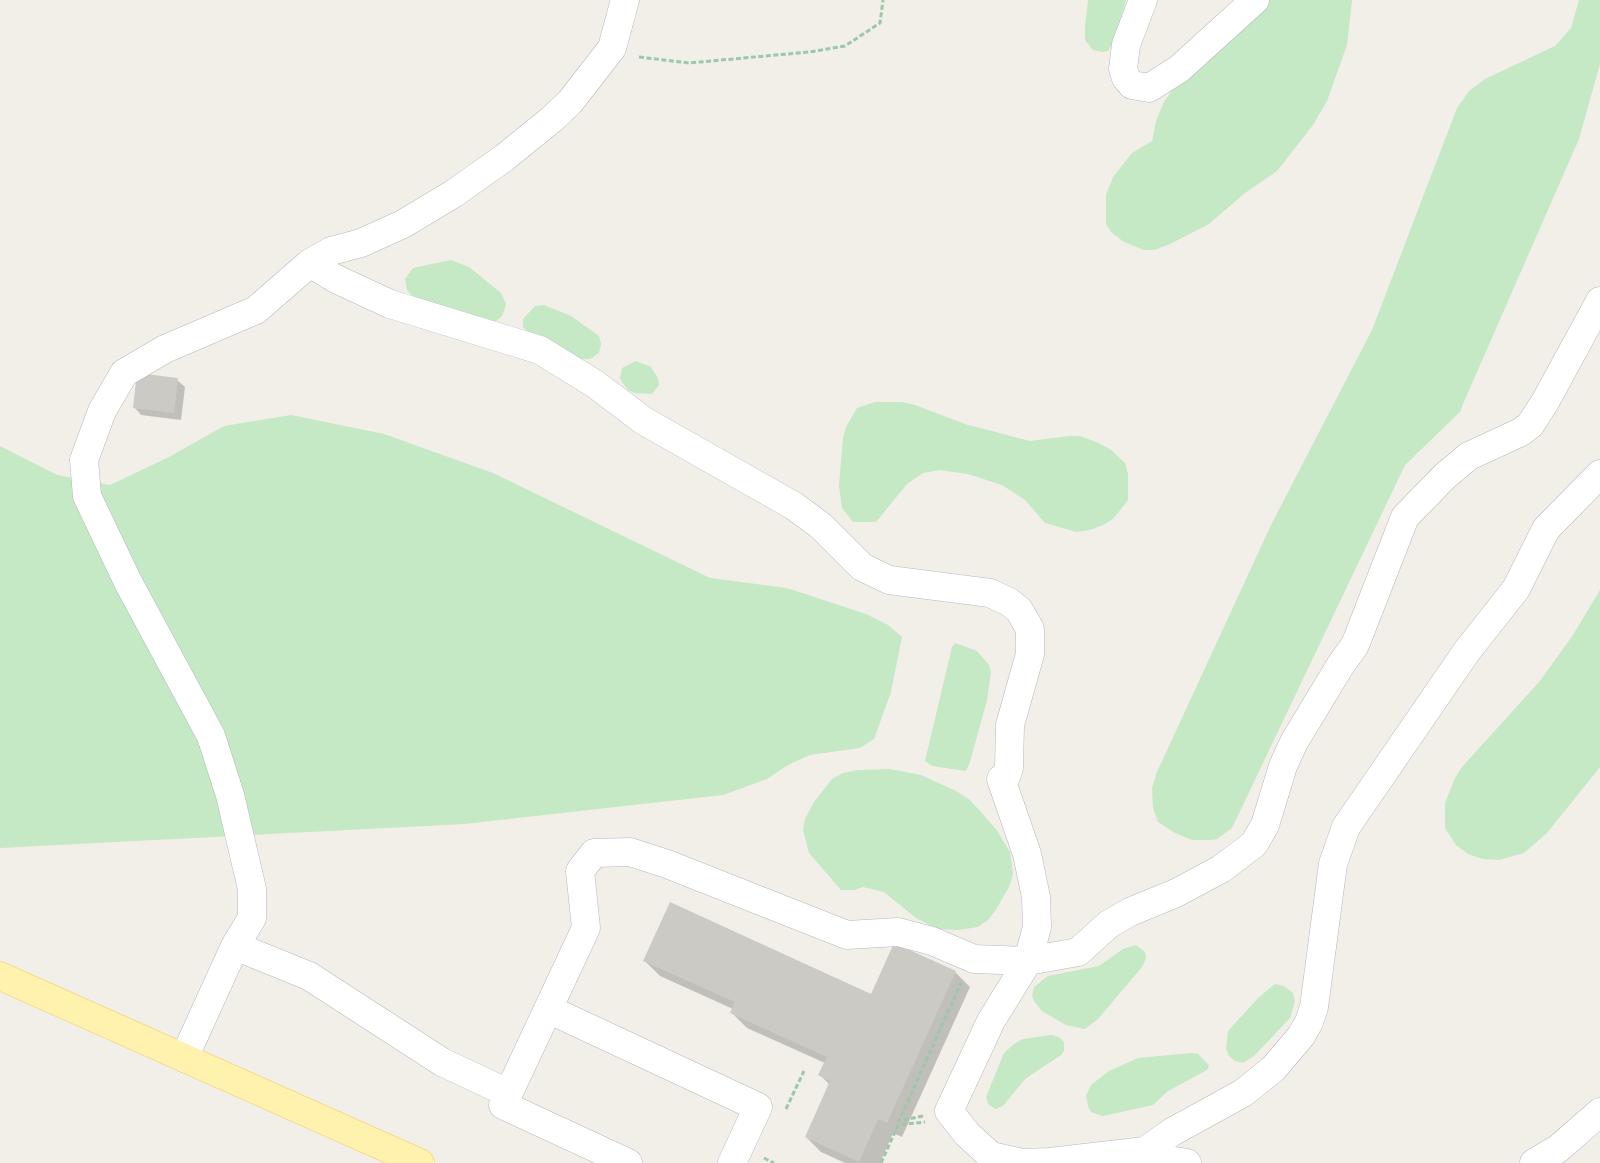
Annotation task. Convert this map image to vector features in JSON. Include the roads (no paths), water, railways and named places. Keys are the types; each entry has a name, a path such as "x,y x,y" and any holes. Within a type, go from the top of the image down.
{"main road":[{"path":"0,976 411,1161"}],"lane":[{"path":"184,1058 234,946 252,918 252,889 227,786 211,736 128,582 87,496 84,460 102,411 124,372 165,350 256,310 310,263 331,251 361,243 403,224 453,194 504,158 570,102 612,48 625,0"},
{"path":"1143,0 1126,45 1123,69 1126,78 1132,85 1149,88 1179,69 1255,0"},
{"path":"310,263 390,304 422,316 540,350 595,384 644,421 794,506 821,526 862,567 889,580 990,593 1000,596 1019,610 1030,629 1030,654 1010,725 1009,768 1006,777 1001,780 1027,854 1036,897 1037,926 1028,961 991,1021 949,1111 967,1134 986,1152 1003,1160 1022,1163 1050,1162 1145,1150 1259,1082 1273,1069 1301,1036 1309,1022 1314,1007 1332,864 1346,827 1467,651 1513,594 1546,529 1600,474"},
{"path":"628,1163 503,1105 586,928 580,871 594,853 630,852 667,864 847,935 898,932 932,941 974,960 1028,961 1078,952 1109,924 1130,912 1222,869 1254,844 1265,825 1283,766 1294,742 1340,666 1355,645 1405,517 1445,476 1469,456 1521,432 1530,425 1545,402 1600,301"},
{"path":"234,946 309,976 442,1062 508,1093"},
{"path":"548,1009 758,1107 732,1163"},
{"path":"1534,1163 1559,1148 1600,1112"},
{"path":"1145,1150 1162,1158 1187,1163"}]}
